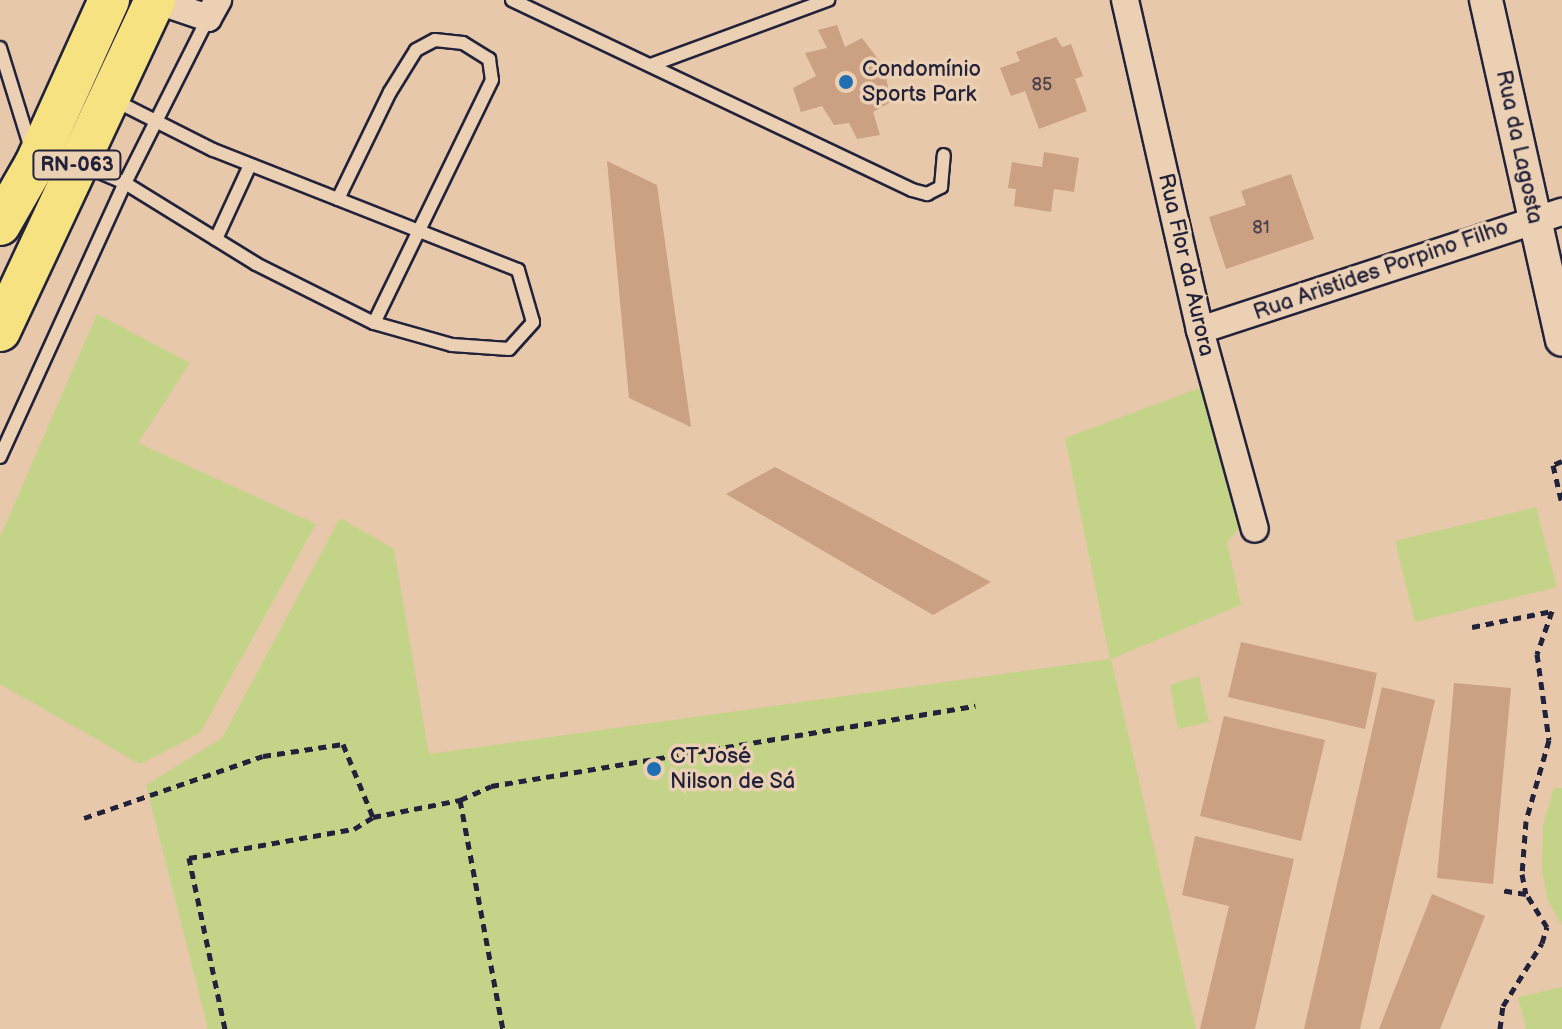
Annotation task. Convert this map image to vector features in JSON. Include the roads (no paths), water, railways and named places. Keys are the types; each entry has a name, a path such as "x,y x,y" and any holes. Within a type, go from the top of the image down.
{"main road":[{"name":"RN-063","path":"0,225 35,164 109,0"},
{"name":"RN-063","path":"0,331 155,0"}],"street":[{"path":"155,0 213,9"},
{"name":"Rua Flor da Aurora","path":"1125,0 1200,330 1255,529"},
{"name":"Rua da Lagosta","path":"1486,0 1548,215 1562,340"},
{"name":"Rua Aristides Porpino Filho","path":"1200,330 1548,215"}],"lane":[{"path":"512,0 912,190 927,194 941,187 944,155"},
{"path":"651,65 828,0"},
{"path":"0,457 125,183 213,9"},
{"path":"338,199 390,92 416,50 435,40 463,43 489,59 492,80 374,323"},
{"path":"0,48 35,164"},
{"path":"79,163 125,183 256,264 374,323 452,345 509,349 533,322 518,270 250,165 155,123 110,97"},
{"path":"216,239 250,165"}],"place":[{"name":"Condomínio Sports Park","path":"846,82"},
{"name":"CT José Nilson de Sá","path":"654,769"}]}
